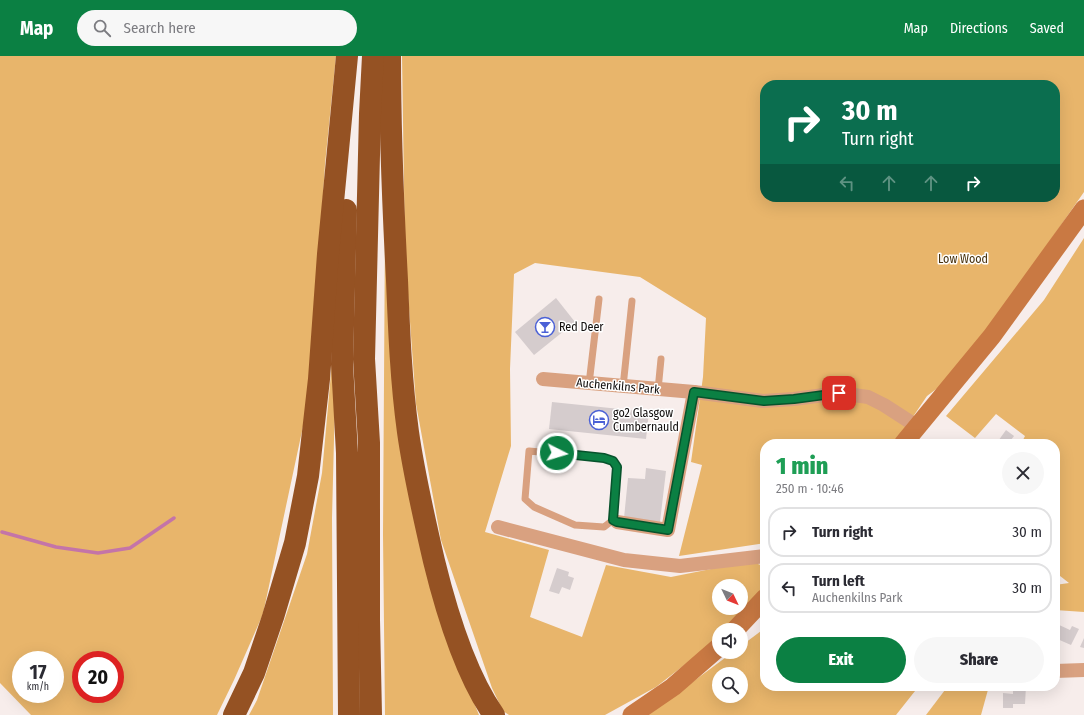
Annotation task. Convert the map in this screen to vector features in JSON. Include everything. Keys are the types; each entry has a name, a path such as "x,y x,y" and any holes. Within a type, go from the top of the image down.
{"highway":[{"path":"234,715 254,673 273,617 295,544 308,476 319,379 328,254 347,56"},
{"path":"349,715 347,453 342,364 344,249 351,56"},
{"path":"371,715 369,620 369,443 364,359 370,114 373,56"},
{"path":"390,56 390,112 400,357 408,432 424,517 442,593 477,689 494,715"}],"main road":[{"path":"907,439 992,336 1084,209"},
{"path":"742,623 760,603"},
{"path":"632,715 673,687 712,653"}],"street":[{"name":"Auchenkilns Park","path":"542,379 694,392 764,401 839,393 868,398 884,405 918,427"},
{"path":"615,521 668,530 694,392"},
{"path":"498,527 624,560 680,566 760,557"},
{"path":"1060,671 1084,670"}],"lane":[{"path":"589,384 599,299"},
{"path":"623,387 632,301"},
{"path":"658,390 661,359"},
{"path":"529,450 604,458 613,461 617,467 615,521 604,527 575,525 534,507 524,499 529,450"}],"green space":[{"path":"0,56 336,56 325,164 311,389 263,614 217,715 31,715 19,703 64,703 64,651 12,651 12,695 0,683"},
{"name":"Low Wood","path":"402,56 1084,56 1084,192 981,340 939,387 927,396 906,427 895,439 760,439 760,544 679,556 702,465 691,462 703,377 706,318 640,277 535,263 514,274 510,369 511,446 485,532 549,550 530,617 582,637 606,565 671,577 736,564 760,565 760,591 748,604 748,579 712,579 712,615 738,615 731,623 712,623 712,644 656,687 605,715 509,715 503,711 492,688 441,540 416,404 405,253"},
{"path":"385,229 398,378 456,658 479,715 385,715 383,535"},
{"path":"1084,238 1084,612 1060,610 1060,584 1069,583 1060,576 1060,439 1024,439 1025,436 996,414 975,438 946,416 1044,300"},
{"path":"336,361 332,518 333,715 249,715 257,700 307,554 322,473 332,362"},
{"path":"760,632 760,691 915,691 896,715 648,715 712,668 712,703 748,703 748,667 713,667 724,659 748,659 748,641"},
{"path":"944,691 988,691 981,715 926,715"}],"building":[{"name":"Red Deer","path":"556,298 575,322 534,355 515,332"},
{"name":"go2 Glasgow Cumbernauld","path":"552,402 649,412 646,439 549,429"},
{"path":"1006,430 1014,436 1012,439 1000,439"},
{"path":"646,468 666,471 660,522 624,518 628,478 645,479"},
{"path":"557,568 569,572 568,576 574,578 570,590 562,587 559,594 549,591"},
{"path":"1060,625 1070,630 1072,626 1079,629 1071,645 1060,640"},
{"path":"1084,638 1084,648 1080,647"},
{"path":"1013,691 1026,691 1025,704 1013,704 1013,708 1003,708 1003,693 1013,694"}],"waterway":[{"path":"2,532 56,547 98,553 130,548 174,518"}],"place":[{"name":"Red Deer","path":"545,327"},
{"name":"go2 Glasgow Cumbernauld","path":"599,420"}],"route":[{"path":"557,453 604,458 613,461 617,467 613,520 617,522 668,530 694,392 764,401 839,393"}]}
